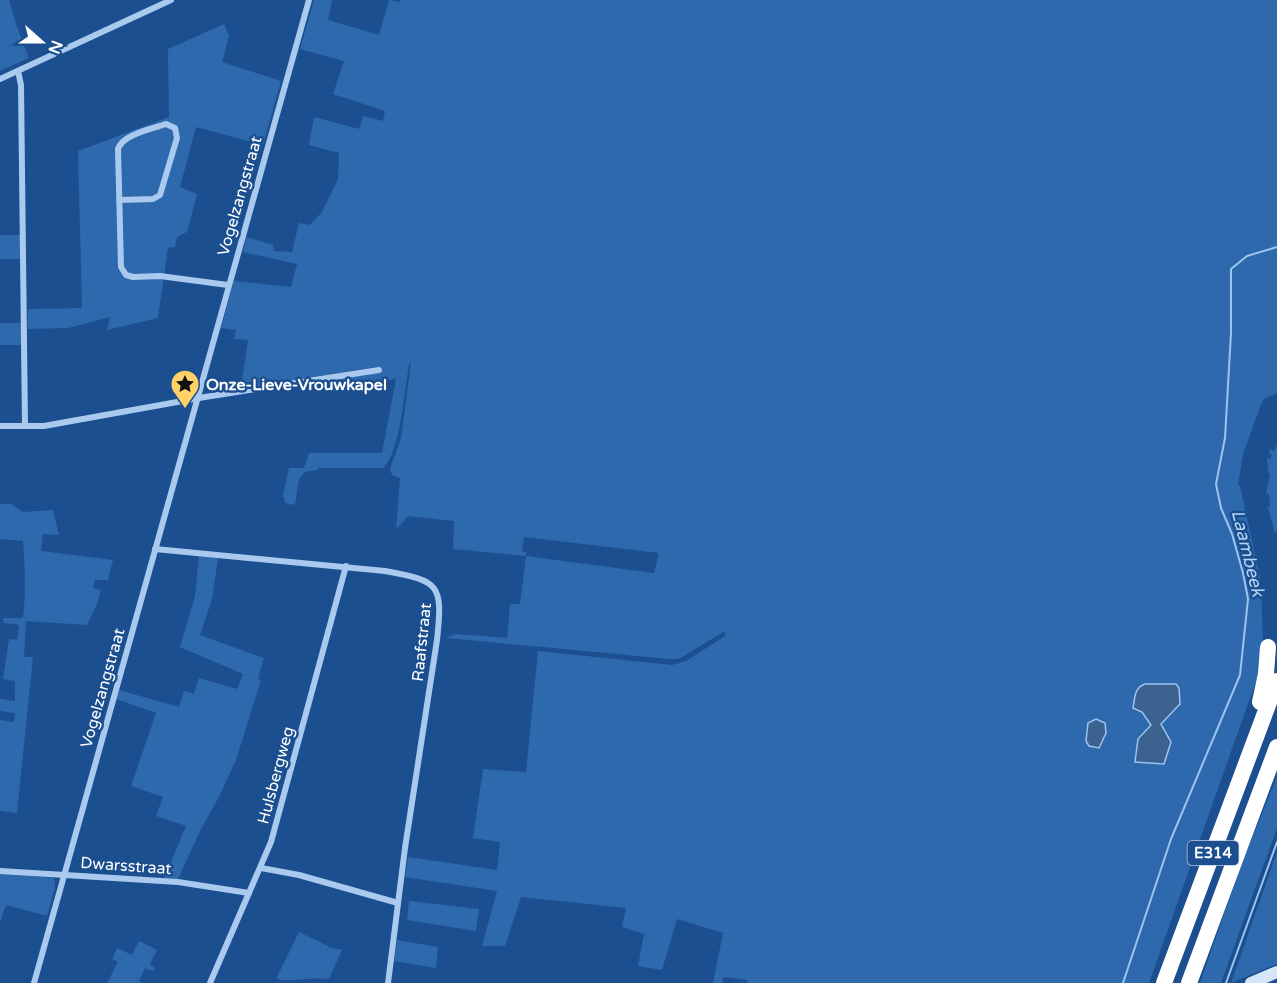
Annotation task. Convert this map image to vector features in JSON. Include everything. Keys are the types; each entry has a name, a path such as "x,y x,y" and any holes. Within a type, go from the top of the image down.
{"highway":[{"path":"1261,723 1258,709 1266,674 1268,647"},
{"name":"E314","path":"1164,983 1277,681"},
{"name":"E314","path":"1189,983 1277,747"}],"street":[{"path":"0,79 171,0"},
{"name":"Vogelzangstraat","path":"34,983 309,0"},
{"path":"18,71 21,85 24,426"},
{"path":"119,200 153,199 160,195 177,138 175,128 171,125 166,124 121,142 118,149 119,200 122,267 126,275 132,277 160,276 228,285"},
{"path":"0,426 44,426 379,370"},
{"name":"Raafstraat","path":"155,549 385,571 421,578 433,585 440,598 437,639 388,983"},
{"name":"Hulsbergweg","path":"210,983 271,842 346,566"},
{"path":"261,868 292,873 398,903"},
{"name":"Dwarsstraat","path":"0,872 178,882 249,893"},
{"path":"1251,983 1277,972"}],"shaded area":[{"path":"0,0 9,0 29,58 0,71"},
{"path":"314,0 332,0 328,20 379,35 389,0 400,2 400,0 1277,0 1277,394 1265,398 1262,402 1243,454 1238,485 1261,582 1263,646 1260,670 1149,983 747,983 747,980 724,977 722,983 713,983 723,933 677,919 662,970 638,966 644,934 622,927 626,908 521,897 505,946 482,946 497,891 405,877 408,857 497,870 500,842 473,838 483,769 526,772 538,651 672,665 686,661 725,636 725,631 678,659 446,638 456,634 507,638 510,604 520,604 526,556 453,549 454,521 408,516 396,530 400,478 392,475 390,469 401,438 411,363 398,435 389,460 383,468 318,468 318,470 305,472 299,479 295,505 285,503 283,495 289,468 304,468 309,453 382,453 396,379 318,391 318,383 378,373 377,367 241,388 248,340 234,339 236,330 221,328 234,281 291,287 297,264 243,252 246,237 273,245 274,251 292,252 299,223 310,225 322,212 338,179 339,153 309,145 314,117 359,129 363,116 383,121 385,111 333,94 344,61 300,49","holes":["524,537 659,553 654,573 526,556 526,552 522,551"]},
{"path":"224,24 229,36 222,62 281,81 263,145 196,127 180,187 197,194 187,232 177,237 175,247 168,248 158,318 107,330 110,317 68,328 27,329 28,309 82,308 78,151 169,117 168,49"},
{"path":"0,235 20,235 21,259 0,259"},
{"path":"0,323 21,323 22,345 0,345"},
{"path":"1277,444 1277,531 1275,534 1268,507 1270,507 1269,494 1266,494 1270,474 1267,458 1270,459 1272,455 1269,454 1270,449 1274,451"},
{"path":"0,504 11,504 23,512 53,510 59,535 43,534 41,551 113,560 108,580 95,580 93,588 101,590 87,625 26,621 24,657 33,657 17,813 0,811 0,720 14,722 15,713 0,711 0,699 15,701 15,681 3,679 9,639 17,640 19,625 4,623 3,618 23,618 25,589 23,541 0,539"},
{"path":"199,555 218,558 212,599 200,635 264,658 258,679 261,680 236,760 178,879 164,878 186,826 156,816 163,797 131,786 156,713 116,699 119,690 179,707 184,691 194,694 199,678 237,689 243,674 180,647 195,596"},
{"path":"1145,684 1176,684 1179,688 1180,704 1161,724 1171,742 1164,764 1135,762 1138,739 1151,725 1142,712 1133,708 1137,691"},
{"path":"1096,719 1105,723 1106,733 1099,748 1089,746 1086,741 1088,723"},
{"path":"1277,777 1277,828 1221,983 1200,983 1243,860"},
{"path":"1277,852 1277,964 1231,983"},
{"path":"0,873 54,878 55,887 47,916 6,905 0,922"},
{"path":"409,901 479,909 476,931 407,920"},
{"path":"299,932 332,948 342,950 329,979 276,979"},
{"path":"397,940 438,947 436,968 394,961"},
{"path":"139,941 157,950 150,964 155,968 153,971 145,968 139,981 143,983 107,983 118,962 112,959 117,948 132,955"}],"waterway":[{"name":"Laambeek","path":"1123,983 1171,839 1240,675 1248,599 1243,573 1232,534 1221,508 1216,484 1225,438 1231,333 1231,269 1247,256 1277,247"},
{"path":"1226,983 1277,842"}],"place":[{"name":"Onze-Lieve-Vrouwkapel","path":"185,410"}]}
